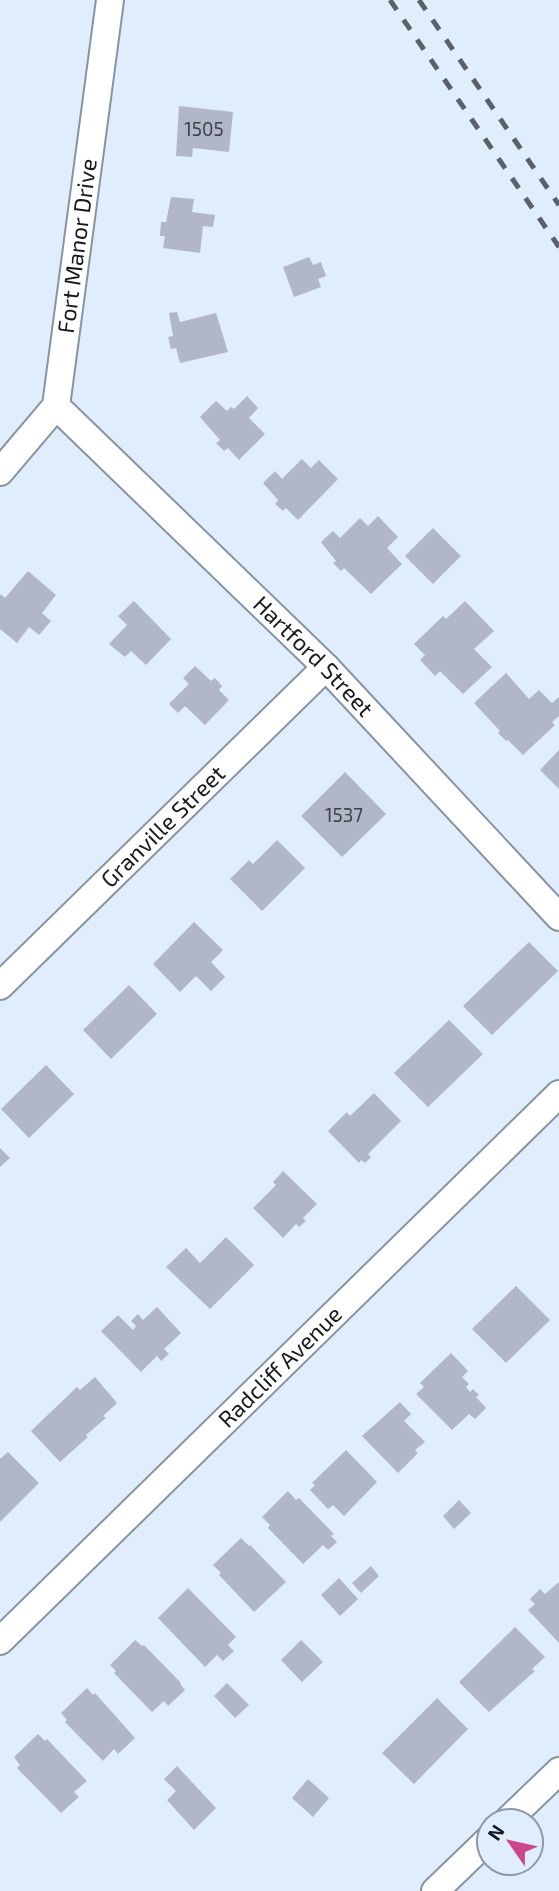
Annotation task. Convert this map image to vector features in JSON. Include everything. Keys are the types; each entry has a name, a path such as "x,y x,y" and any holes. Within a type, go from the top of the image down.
{"street":[{"name":"Fort Manor Drive","path":"56,406 110,0"},
{"path":"0,472 56,406"},
{"name":"Hartford Street","path":"56,406 326,667 559,917"},
{"name":"Granville Street","path":"0,986 326,667"},
{"name":"Radcliff Avenue","path":"0,1641 559,1094"},
{"path":"522,1807 559,1771"},
{"path":"435,1891 475,1852"}],"building":[{"path":"179,106 233,112 229,152 193,148 192,157 176,156"},
{"path":"171,197 194,199 192,212 215,215 213,227 203,226 200,253 163,248 165,236 160,236 161,222 166,222"},
{"path":"309,257 313,265 321,262 326,276 318,279 321,287 294,297 283,267"},
{"path":"177,312 180,322 216,313 228,352 180,363 176,348 171,349 168,337 173,336 169,313"},
{"path":"247,396 258,408 249,418 265,434 239,460 228,448 224,451 216,443 220,440 200,417 216,401 227,411 231,407 234,409"},
{"path":"302,459 311,468 319,460 338,479 298,520 286,508 283,511 275,504 278,500 263,483 275,471 282,479"},
{"path":"378,516 398,537 387,548 402,564 371,594 344,568 341,571 333,563 336,561 321,542 333,531 340,538 360,518 368,526"},
{"path":"433,528 461,556 433,584 405,556"},
{"path":"28,571 56,595 42,613 51,621 39,635 29,627 17,643 0,629 0,596 1,594 5,598"},
{"path":"134,601 171,639 146,665 131,651 125,657 109,644 127,625 118,616"},
{"path":"465,601 494,631 474,649 492,667 463,694 440,671 435,676 420,660 425,655 414,644 443,616 446,619"},
{"path":"195,666 211,681 215,678 222,686 219,690 229,700 205,725 185,706 178,713 169,704 189,684 183,678"},
{"path":"506,673 529,699 539,690 552,703 559,697 559,716 552,722 555,725 523,755 498,733 500,731 474,703"},
{"path":"559,750 559,789 540,770"},
{"path":"345,772 386,814 342,857 301,816"},
{"path":"277,840 305,868 262,911 230,879 249,860 253,864"},
{"path":"194,922 223,950 211,962 225,977 211,991 196,976 180,992 153,964"},
{"path":"529,942 558,971 492,1035 463,1006"},
{"path":"129,985 157,1014 111,1059 83,1030"},
{"path":"449,1020 483,1054 428,1107 394,1073"},
{"path":"46,1065 74,1094 29,1138 1,1109"},
{"path":"374,1093 401,1121 368,1154 371,1157 365,1163 361,1160 359,1163 328,1131 347,1112 350,1116"},
{"path":"0,1148 10,1158 0,1167"},
{"path":"283,1171 317,1204 303,1218 306,1221 299,1227 296,1224 283,1238 253,1208 276,1185 273,1182"},
{"path":"226,1237 254,1265 210,1309 166,1267 186,1248 200,1263"},
{"path":"516,1286 550,1320 506,1363 472,1329"},
{"path":"157,1307 181,1333 164,1349 169,1354 161,1361 157,1356 141,1372 101,1331 118,1315 133,1330 136,1326 131,1321 138,1314 143,1320"},
{"path":"451,1353 468,1371 462,1377 469,1384 466,1387 470,1392 473,1389 479,1395 476,1397 486,1408 475,1419 469,1414 452,1430 416,1394 424,1387 420,1383"},
{"path":"95,1377 117,1403 103,1416 106,1418 86,1435 88,1437 60,1462 31,1431 77,1387 80,1390"},
{"path":"400,1402 411,1414 404,1421 425,1442 415,1450 418,1453 398,1473 362,1436"},
{"path":"346,1450 377,1482 344,1516 333,1505 328,1509 310,1490 315,1485 312,1483"},
{"path":"8,1452 39,1483 0,1522 0,1459"},
{"path":"288,1491 296,1500 299,1498 334,1534 331,1536 337,1542 328,1550 323,1545 303,1564 268,1528 270,1525 262,1517"},
{"path":"459,1500 471,1513 454,1529 443,1516"},
{"path":"241,1538 286,1582 254,1612 213,1565"},
{"path":"371,1566 379,1576 361,1593 352,1583"},
{"path":"339,1578 358,1599 340,1616 321,1595"},
{"path":"559,1582 559,1643 528,1610 535,1604 530,1599 540,1589 545,1594"},
{"path":"188,1588 236,1637 228,1645 234,1651 223,1661 217,1655 205,1667 158,1618"},
{"path":"515,1627 545,1657 532,1669 535,1671 489,1712 459,1682"},
{"path":"135,1640 144,1645 185,1690 168,1706 164,1701 152,1712 114,1673 116,1671 110,1665"},
{"path":"301,1640 323,1662 302,1682 281,1660"},
{"path":"227,1683 249,1705 235,1718 214,1696"},
{"path":"87,1688 93,1695 95,1693 135,1738 118,1754 114,1749 103,1761 65,1722 67,1720 61,1713"},
{"path":"437,1698 468,1729 414,1784 382,1753"},
{"path":"38,1734 45,1741 47,1739 87,1781 74,1792 79,1797 61,1813 17,1768 20,1765 14,1757"},
{"path":"177,1766 216,1808 194,1830 167,1800 176,1791 164,1779"},
{"path":"308,1779 329,1798 313,1817 292,1798"}],"railway":[{"path":"390,0 559,247"},
{"path":"419,0 559,205"}]}
